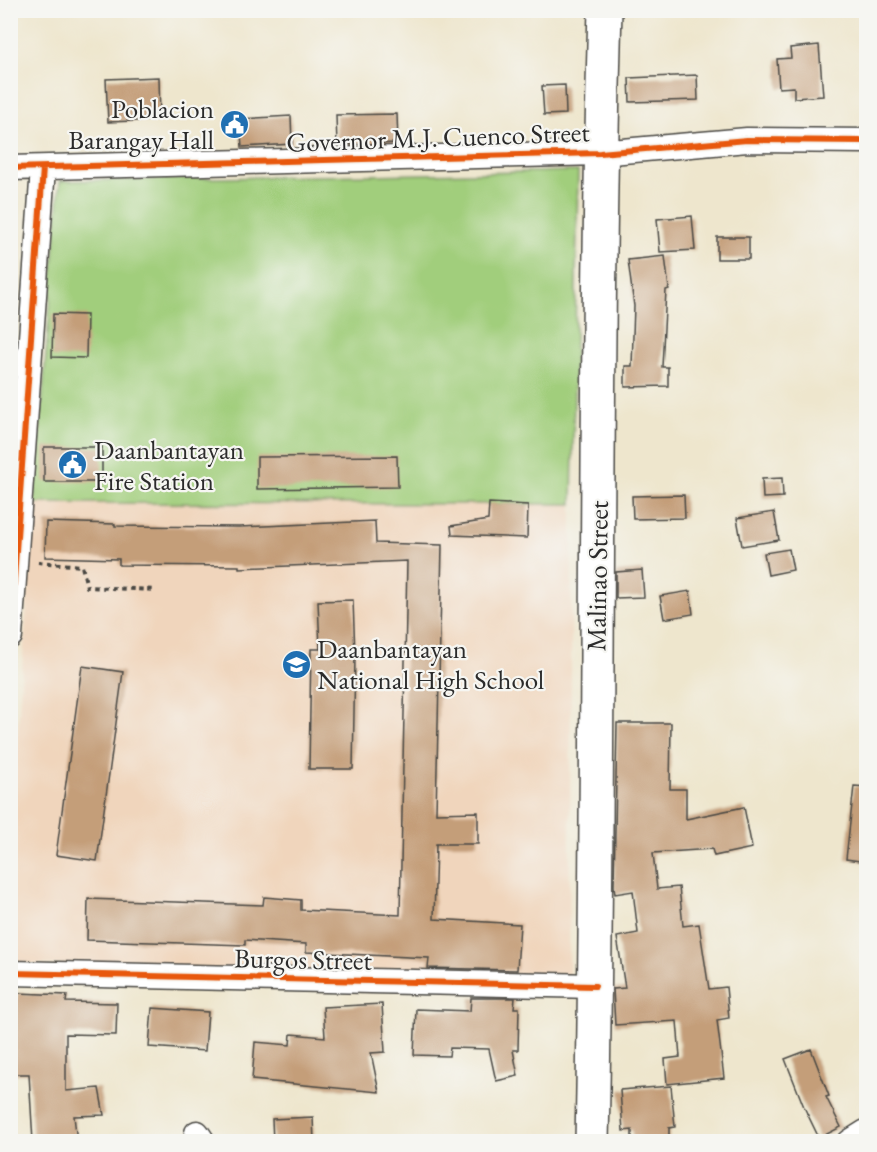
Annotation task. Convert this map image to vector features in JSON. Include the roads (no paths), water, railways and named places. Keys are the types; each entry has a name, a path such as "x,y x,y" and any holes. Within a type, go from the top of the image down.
{"main road":[{"name":"Malinao Street","path":"592,1142 600,153 604,10"}],"street":[{"name":"Governor M.J. Cuenco Street","path":"10,168 600,153 747,140 867,141"},
{"path":"10,636 43,168"},
{"name":"Burgos Street","path":"10,973 595,986"},
{"path":"850,1142 867,1132"}],"place":[{"name":"Poblacion Barangay Hall","path":"235,124"},
{"name":"Daanbantayan Fire Station","path":"73,465"},
{"name":"Daanbantayan National High School","path":"296,664"}]}
